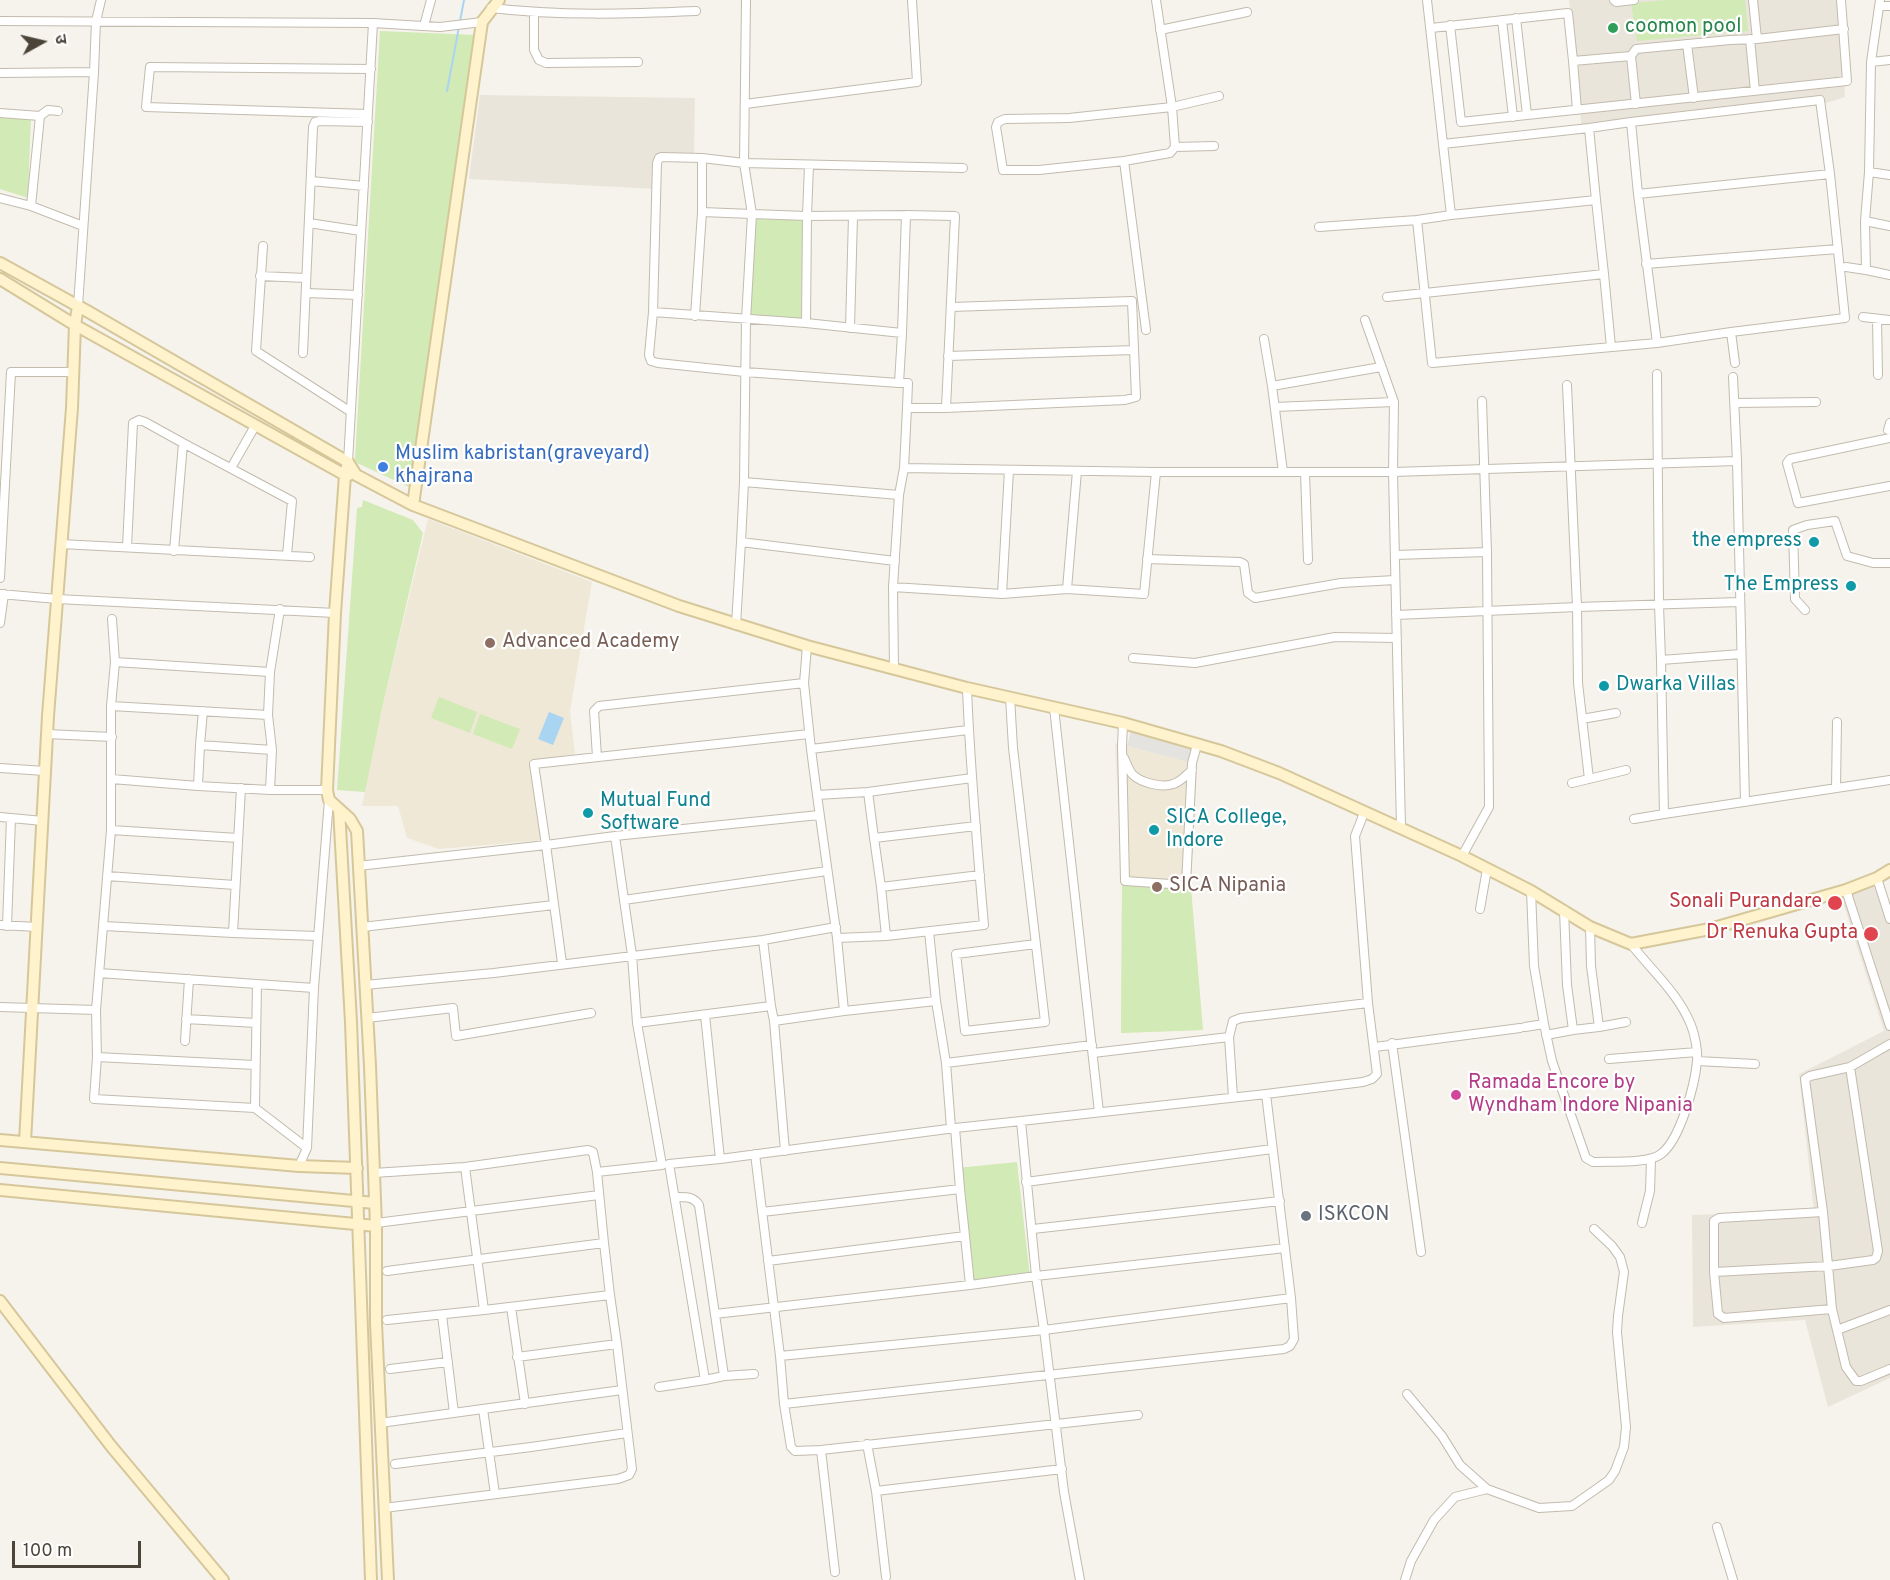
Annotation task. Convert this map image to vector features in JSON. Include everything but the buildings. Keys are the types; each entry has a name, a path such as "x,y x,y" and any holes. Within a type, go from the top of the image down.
{"street":[{"path":"25,1142 47,734 74,372 75,325 96,21 101,0"},
{"path":"424,26 431,0"},
{"path":"736,625 744,482 746,320 752,214 744,163 746,0"},
{"path":"745,104 917,82 912,0"},
{"path":"1156,0 1172,107 1175,147 1170,153 1124,161 1039,170 1003,170 996,127 998,122 1005,119 1069,118 1172,107 1219,96"},
{"path":"1427,0 1450,215"},
{"path":"1614,0 1616,2 1634,0"},
{"path":"1753,0 1755,91"},
{"path":"1450,25 1461,122 1847,81 1841,0"},
{"path":"1866,270 1865,220 1869,172 1870,62 1880,3 1890,6"},
{"path":"413,505 478,23 495,4 534,13 696,11"},
{"path":"1160,30 1246,12"},
{"path":"534,13 534,50 539,60 546,63 638,62"},
{"path":"1431,28 1568,13 1577,110"},
{"path":"1516,18 1527,115"},
{"path":"1502,20 1513,117"},
{"path":"0,21 373,24 440,27 478,23"},
{"path":"299,1166 308,1148 314,988 328,795 335,613 351,475 348,462 373,24"},
{"path":"1636,104 1631,56 1636,49 1844,29"},
{"path":"1687,44 1694,98"},
{"path":"1573,61 1631,56"},
{"path":"1870,62 1890,60"},
{"path":"368,118 146,107 150,67 371,69"},
{"path":"0,73 94,72"},
{"path":"1417,220 1432,363 1657,343 1845,318 1820,100 1443,144"},
{"path":"0,113 40,116 48,110 58,111"},
{"path":"31,206 40,116"},
{"path":"303,353 313,127 320,121 368,118"},
{"path":"1631,122 1657,343"},
{"path":"1588,128 1611,347"},
{"path":"1175,147 1214,146"},
{"path":"894,669 893,587 899,495 904,468 908,383 746,372 651,361 649,355 653,312 657,163 662,157 702,158 744,163 963,168"},
{"path":"695,316 702,212 702,158"},
{"path":"1124,161 1146,330"},
{"path":"806,323 809,165"},
{"path":"1869,172 1890,175"},
{"path":"1638,194 1830,174"},
{"path":"311,181 364,186"},
{"path":"0,198 31,206 83,226"},
{"path":"1319,227 1417,220 1596,200"},
{"path":"702,212 807,216 955,216 946,408"},
{"path":"899,382 906,215"},
{"path":"850,328 853,216"},
{"path":"1865,220 1890,226"},
{"path":"309,224 361,231"},
{"path":"263,246 256,351 351,412"},
{"path":"1646,264 1838,249"},
{"path":"0,263 348,462"},
{"path":"1846,267 1890,275"},
{"path":"1387,297 1604,274"},
{"path":"260,276 306,279"},
{"path":"0,279 75,325 255,426 413,505 678,606 736,625 967,688 1123,723 1221,752 1279,774 1401,828 1531,891 1590,927 1630,944 1668,985 1692,1026 1697,1061 1685,1115 1673,1140 1662,1154 1651,1159 1593,1161 1586,1158 1552,1062 1546,1035 1534,966 1531,891"},
{"path":"307,293 358,295"},
{"path":"907,408 1125,400 1136,397 1132,301 951,307"},
{"path":"653,312 806,323 902,333"},
{"path":"1863,317 1890,320"},
{"path":"1877,319 1878,375"},
{"path":"1365,320 1394,402 1393,472 1401,828"},
{"path":"1731,332 1735,363"},
{"path":"1264,339 1283,472"},
{"path":"948,356 1134,350"},
{"path":"1272,386 1381,367"},
{"path":"0,578 11,372 74,372"},
{"path":"1657,374 1664,814"},
{"path":"1733,377 1745,802"},
{"path":"1568,386 1578,683 1589,779"},
{"path":"1462,856 1489,807 1487,552 1482,401"},
{"path":"1275,407 1394,402"},
{"path":"1735,403 1816,402"},
{"path":"127,547 133,423 139,420 292,501 287,555"},
{"path":"231,468 255,426"},
{"path":"1890,438 1790,459 1787,463 1798,503 1890,486"},
{"path":"174,551 183,443"},
{"path":"904,468 1155,472 1393,472 1737,461"},
{"path":"1002,594 1009,470"},
{"path":"1067,589 1077,471"},
{"path":"893,587 1002,594 1067,589 1144,594 1155,472"},
{"path":"1305,472 1308,560"},
{"path":"744,482 899,495"},
{"path":"1805,610 1795,599 1793,530 1807,525 1835,521 1847,556 1873,563 1890,563"},
{"path":"741,542 895,561"},
{"path":"61,544 310,557"},
{"path":"1395,555 1487,552"},
{"path":"1147,559 1240,562 1244,564 1248,593 1255,598 1341,583 1395,580"},
{"path":"0,623 2,594 57,599 335,613"},
{"path":"1396,615 1740,603"},
{"path":"270,790 272,750 268,715 270,672 280,609"},
{"path":"112,619 115,662 111,706 111,830 96,1010 97,1057 94,1099 255,1108 308,1148"},
{"path":"1133,658 1195,663 1335,637 1397,638"},
{"path":"807,646 804,683 809,734 836,927 844,1011"},
{"path":"1661,660 1741,654"},
{"path":"115,662 270,672"},
{"path":"597,757 593,719 594,711 599,706 804,683"},
{"path":"837,938 886,936 984,925 968,730 967,688"},
{"path":"1010,697 1045,1022 965,1031 956,954 1036,944"},
{"path":"111,706 268,715"},
{"path":"1054,708 1100,1112"},
{"path":"198,786 203,711"},
{"path":"1582,719 1616,712"},
{"path":"1836,788 1837,722"},
{"path":"1123,723 1125,881 1186,885 1192,770 1197,745"},
{"path":"811,748 968,730"},
{"path":"47,734 111,737"},
{"path":"561,963 534,764 809,734"},
{"path":"200,745 272,750"},
{"path":"1122,755 1132,774 1143,781 1172,785 1192,770"},
{"path":"0,768 45,771"},
{"path":"1572,783 1626,770"},
{"path":"817,795 868,792 972,778"},
{"path":"112,779 328,795 350,819 357,831 374,1173 376,1323 388,1580"},
{"path":"1634,819 1890,780"},
{"path":"233,933 241,788"},
{"path":"868,792 886,936"},
{"path":"339,809 351,1022 371,1580"},
{"path":"597,1172 720,1159 953,1128 1266,1094 1364,1082 1372,1079 1377,1074 1368,1003 1355,836 1364,813"},
{"path":"358,866 819,815"},
{"path":"0,817 43,821"},
{"path":"11,818 3,925 37,927"},
{"path":"874,838 976,826"},
{"path":"111,830 238,838"},
{"path":"615,836 632,955 638,1023 665,1164 675,1197 705,1380"},
{"path":"1480,909 1487,869"},
{"path":"1630,944 1710,929 1846,890 1877,878 1890,870"},
{"path":"624,900 827,871"},
{"path":"880,887 980,875"},
{"path":"107,876 235,885"},
{"path":"1877,878 1890,919"},
{"path":"1846,890 1890,1026"},
{"path":"362,927 554,905"},
{"path":"1564,910 1567,985 1573,1030"},
{"path":"104,926 317,936"},
{"path":"365,985 495,973 561,963 763,940 836,927"},
{"path":"1590,927 1591,966 1599,1027"},
{"path":"929,931 970,1285"},
{"path":"763,940 774,1021 785,1150"},
{"path":"99,973 314,988"},
{"path":"185,1041 189,979"},
{"path":"255,1108 257,984"},
{"path":"774,1021 936,1001"},
{"path":"1233,1097 1229,1037 1231,1024 1236,1019 1368,1003"},
{"path":"638,1023 771,1006"},
{"path":"0,1008 96,1010"},
{"path":"367,1018 453,1008 456,1036 591,1013"},
{"path":"705,1015 720,1159"},
{"path":"186,1019 256,1023"},
{"path":"1546,1035 1626,1022"},
{"path":"1375,1047 1544,1024"},
{"path":"946,1063 1229,1037"},
{"path":"1392,1044 1421,1252"},
{"path":"1890,1044 1850,1067 1805,1079 1823,1212 1832,1309 1846,1367 1856,1381 1890,1369"},
{"path":"1609,1059 1697,1052"},
{"path":"97,1057 255,1065"},
{"path":"1697,1061 1755,1064"},
{"path":"1714,1272 1829,1266 1873,1260 1878,1255 1850,1067"},
{"path":"784,1404 1284,1349 1290,1346 1294,1340 1291,1298 1266,1094"},
{"path":"1021,1121 1036,1276 1064,1491 1080,1580"},
{"path":"0,1140 299,1166 357,1168"},
{"path":"1026,1182 1272,1149"},
{"path":"374,1173 465,1167 588,1150 593,1152 632,1469 629,1475 618,1479 384,1508"},
{"path":"755,1154 784,1404 791,1447 795,1452 1138,1415"},
{"path":"1642,1223 1650,1191 1651,1159"},
{"path":"465,1167 484,1311"},
{"path":"0,1168 375,1203"},
{"path":"762,1212 960,1189"},
{"path":"0,1190 359,1225 599,1194"},
{"path":"675,1197 691,1198 699,1205 724,1376"},
{"path":"1032,1229 1280,1201"},
{"path":"1823,1212 1716,1219 1713,1224 1714,1272 1718,1314 1721,1317 1832,1309"},
{"path":"1407,1394 1442,1436 1460,1465 1488,1489 1539,1508 1572,1506 1609,1480 1624,1447 1626,1427 1617,1332 1624,1272 1620,1257 1594,1229"},
{"path":"768,1261 965,1236"},
{"path":"387,1271 604,1243"},
{"path":"715,1314 1285,1248"},
{"path":"387,1320 484,1311 610,1294"},
{"path":"780,1356 1044,1330 1291,1298"},
{"path":"0,1301 111,1446 223,1580"},
{"path":"511,1307 525,1404"},
{"path":"1837,1330 1890,1310"},
{"path":"442,1315 454,1413"},
{"path":"517,1357 617,1344"},
{"path":"390,1369 448,1362"},
{"path":"659,1387 724,1376 754,1374"},
{"path":"380,1423 622,1390"},
{"path":"483,1409 495,1494"},
{"path":"394,1464 627,1433"},
{"path":"867,1444 876,1491 886,1577"},
{"path":"821,1450 835,1572"},
{"path":"876,1491 1062,1469"},
{"path":"1405,1580 1411,1561 1444,1507 1455,1497 1488,1489"},
{"path":"1717,1527 1733,1580"}],"shaded area":[{"path":"1569,0 1839,0 1845,97 1820,105 1582,130"},
{"path":"480,95 695,98 694,157 657,154 655,189 469,179"},
{"name":"Advanced Academy","path":"428,519 592,582 570,711 575,754 534,761 544,840 439,849 407,838 398,806 362,806 383,704"},
{"path":"1131,730 1192,747 1188,762 1127,746"},
{"name":"SICA Nipania","path":"1115,743 1197,764 1191,889 1203,1030 1121,1033 1122,885"},
{"path":"1879,884 1890,919 1890,1378 1828,1407 1805,1320 1693,1327 1692,1215 1814,1211 1799,1074 1884,1031 1841,896"}],"green space":[{"path":"1666,0 1745,0 1748,31 1637,41 1631,3"},
{"path":"380,31 476,35 411,488 357,463 355,459"},
{"path":"0,115 31,117 28,198 0,189"},
{"path":"749,219 803,220 801,322 744,318"},
{"path":"363,500 413,520 423,533 365,792 337,790 357,508 362,507"},
{"path":"439,697 477,712 470,733 431,718"},
{"path":"480,714 520,729 512,749 473,734"},
{"path":"1122,885 1191,889 1203,1030 1121,1033"},
{"path":"1017,1162 1030,1277 969,1286 957,1168"}],"water":[{"path":"549,712 564,718 553,745 538,739"}],"waterway":[{"path":"447,91 464,0"}],"place":[{"name":"coomon pool","path":"1613,28"},
{"name":"Muslim kabristan(graveyard) khajrana","path":"383,467"},
{"name":"the empress","path":"1814,542"},
{"name":"The Empress","path":"1851,586"},
{"name":"Advanced Academy","path":"490,643"},
{"name":"Dwarka Villas","path":"1604,686"},
{"name":"Mutual Fund Software","path":"588,813"},
{"name":"SICA College, Indore","path":"1154,830"},
{"name":"SICA Nipania","path":"1157,887"},
{"name":"Sonali Purandare","path":"1835,903"},
{"name":"Dr Renuka Gupta","path":"1871,934"},
{"name":"Ramada Encore by Wyndham Indore Nipania","path":"1456,1095"},
{"name":"ISKCON","path":"1306,1216"}]}
